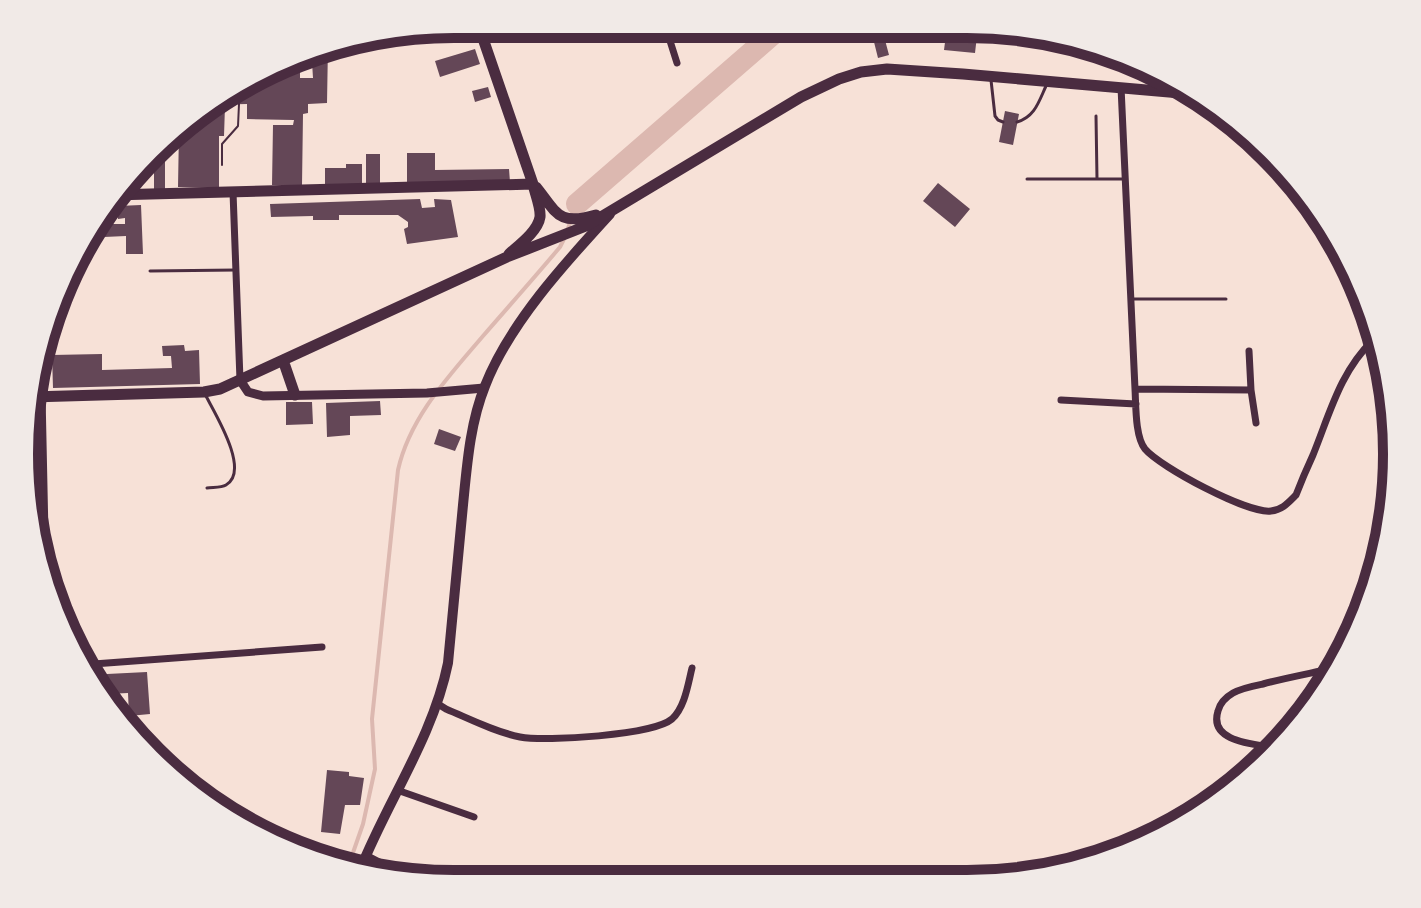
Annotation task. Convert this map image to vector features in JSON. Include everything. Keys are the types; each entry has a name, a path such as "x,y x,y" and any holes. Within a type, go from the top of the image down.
{"main road":[{"path":"483,38 533,184 540,217 537,225 507,257"},
{"path":"42,397 220,389 507,257 586,226 789,104 839,79 861,72 887,69 1171,92"},
{"path":"129,195 533,184"},
{"path":"533,184 552,208 571,219 614,210"},
{"path":"364,860 438,704 448,663 471,443 484,388 511,335 614,210"},
{"path":"283,360 295,395"}],"street":[{"path":"669,38 677,63"},
{"path":"1121,87 1135,389 1139,436 1143,447 1194,482 1230,500 1259,511 1273,511 1286,506 1296,495 1347,371 1369,344"},
{"path":"233,192 240,380 243,387 255,394 295,395 427,393 484,388"},
{"path":"1249,351 1256,423"},
{"path":"1135,389 1251,390"},
{"path":"1061,400 1136,404"},
{"path":"38,442 42,508"},
{"path":"95,664 322,647"},
{"path":"438,704 505,734 532,739 624,733 672,719 685,696 692,668"},
{"path":"1263,745 1235,740 1223,734 1217,725 1216,715 1222,702 1246,688 1322,671"},
{"path":"397,790 474,817"},
{"path":"366,855 382,863"}],"lane":[{"path":"991,76 995,116 1003,122"},
{"path":"1017,122 1034,112 1048,81"},
{"path":"1096,116 1097,179"},
{"path":"1027,179 1125,179"},
{"path":"150,271 236,270"},
{"path":"1131,299 1226,299"},
{"path":"204,392 228,437 234,460 231,480 225,486 207,488"}],"path":[{"path":"222,165 222,144 238,126 239,104"}],"building":[{"path":"946,38 977,38 975,53 944,50"},
{"path":"885,40 889,55 878,58 874,42"},
{"path":"475,49 480,64 440,77 435,61"},
{"path":"328,58 327,103 308,104 308,113 303,114 302,185 272,185 273,125 293,125 294,120 247,119 247,104 229,104 300,68 300,78 313,78 312,63"},
{"path":"488,87 491,97 475,102 472,91"},
{"path":"225,107 224,136 219,136 219,188 178,187 179,142"},
{"path":"1005,111 1019,114 1013,145 999,142"},
{"path":"407,153 435,153 435,170 509,169 510,182 407,184"},
{"path":"366,154 380,154 380,186 366,186"},
{"path":"165,155 165,189 154,190 154,166"},
{"path":"346,164 362,164 362,186 325,186 325,168 346,168"},
{"path":"938,183 970,209 955,227 923,201"},
{"path":"420,199 422,208 435,207 434,199 451,200 458,237 407,244 404,229 408,227 408,222 398,215 339,215 339,220 313,220 313,216 271,217 270,204"},
{"path":"141,205 143,254 126,254 126,236 104,237 104,230 111,219 111,224 125,224 125,218 118,219 120,206"},
{"path":"184,345 185,351 199,350 200,384 53,388 52,355 102,354 102,370 172,368 171,356 163,356 162,346"},
{"path":"380,401 381,415 350,416 350,435 327,437 326,403"},
{"path":"286,402 312,402 313,424 286,425"},
{"path":"439,429 461,437 455,451 434,444"},
{"path":"147,672 150,714 131,716 128,693 114,694 101,674"},
{"path":"327,770 349,772 349,776 364,778 360,805 345,805 340,834 321,832"}],"waterway":[{"path":"577,204 768,38"},
{"path":"567,231 577,204"},
{"path":"351,857 363,824 375,769 372,719 398,470 404,451 421,415 444,382 564,239"}]}
